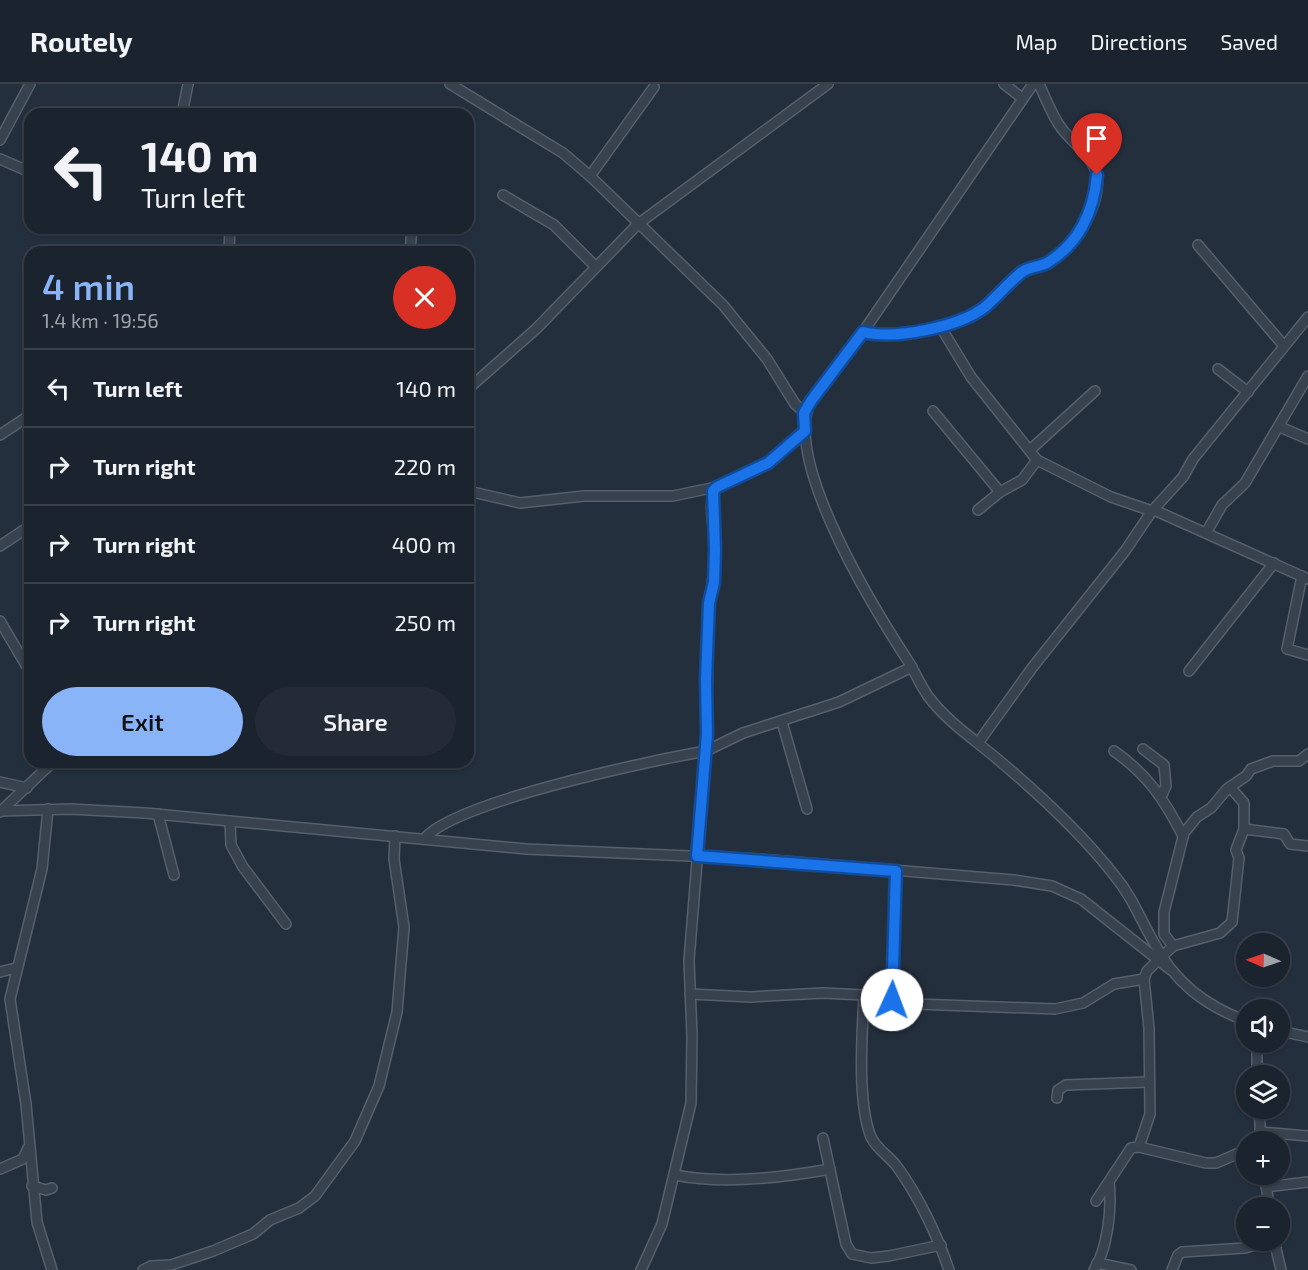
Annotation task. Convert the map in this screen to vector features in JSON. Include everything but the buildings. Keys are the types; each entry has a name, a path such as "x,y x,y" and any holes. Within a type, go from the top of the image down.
{"street":[{"path":"0,140 30,84"},
{"path":"183,108 188,84"},
{"path":"450,84 463,88 555,148 590,176 723,305 767,359 795,404 804,413"},
{"path":"474,385 536,328 638,224 828,84"},
{"path":"1005,84 1022,98"},
{"path":"1033,84 863,332 804,413 805,431 830,526 928,696 1023,780 1114,874 1138,909 1159,957"},
{"path":"863,332 878,336 940,326 984,308 1019,274 1056,257 1077,237 1089,216 1097,175 1088,158 1061,127 1039,84"},
{"path":"590,176 654,87"},
{"path":"0,159 24,169"},
{"path":"503,195 554,225 595,266"},
{"path":"1198,245 1284,346"},
{"path":"978,742 1032,668 1125,551 1153,511 1308,317"},
{"path":"940,326 971,377 1037,460 1111,496 1153,511 1306,575 1287,649 1308,656"},
{"path":"1218,369 1248,392"},
{"path":"1206,533 1222,505 1245,483 1308,376"},
{"path":"1030,450 1095,391"},
{"path":"933,411 1000,492"},
{"path":"0,435 24,419"},
{"path":"1280,427 1308,439"},
{"path":"474,492 520,503 585,496 673,496 717,487 768,463 805,431"},
{"path":"978,510 1000,492 1022,480 1037,460"},
{"path":"641,1270 660,1231 691,1103 689,960 706,751 709,603 714,582 715,549 712,498 717,487"},
{"path":"0,546 24,530"},
{"path":"1189,671 1274,563"},
{"path":"0,621 24,662"},
{"path":"424,838 435,829 455,819 525,794 645,762 706,751 743,733 839,702 912,667"},
{"path":"782,722 807,809"},
{"path":"1143,749 1164,765 1166,786 1161,797"},
{"path":"1114,751 1138,768 1161,797 1183,836"},
{"path":"1173,946 1164,934 1164,912 1183,836 1197,817 1211,808 1251,769 1273,761 1299,761 1308,754"},
{"path":"0,812 47,768"},
{"path":"0,782 27,788"},
{"path":"1138,1147 1150,1114 1149,1028 1144,979 1159,957 1173,946 1220,933 1232,922 1239,858 1236,850 1244,829 1244,802 1230,787"},
{"path":"0,812 48,809 158,814 526,849 697,856 990,877 1052,886 1081,899 1159,957 1197,996 1236,1017"},
{"path":"48,809 42,869 10,999 26,1107 37,1222 52,1270"},
{"path":"158,814 174,875"},
{"path":"230,821 231,845 243,867 286,924"},
{"path":"1244,829 1284,834 1290,844 1308,846"},
{"path":"143,1270 151,1266 171,1265 213,1251 253,1234 270,1220 298,1208 315,1196 355,1141 379,1086 397,1012 404,927 394,859 395,836"},
{"path":"892,1000 896,871"},
{"path":"0,972 16,968"},
{"path":"690,994 741,997 823,993 864,995 915,1004 1055,1009 1083,1003 1121,982 1144,979"},
{"path":"864,995 862,1032 866,1122 874,1143 890,1158 906,1179 941,1245 950,1270"},
{"path":"1290,1033 1308,1037"},
{"path":"1057,1098 1058,1090 1066,1085 1149,1082"},
{"path":"26,1107 37,1105"},
{"path":"1290,1136 1308,1136"},
{"path":"823,1138 846,1244 852,1254 871,1258 889,1257 941,1245"},
{"path":"0,1169 23,1159 29,1146"},
{"path":"1096,1201 1131,1148 1138,1147 1206,1163 1216,1163 1236,1154"},
{"path":"675,1175 712,1180 802,1174 830,1169"},
{"path":"1109,1182 1107,1225 1096,1267 1131,1270"},
{"path":"1267,1197 1266,1187 1308,1182"},
{"path":"32,1186 46,1190 52,1188"},
{"path":"1172,1270 1178,1255 1182,1252 1236,1249"},
{"path":"1276,1251 1281,1270"}],"route":[{"path":"892,1000 896,871 697,856 707,734 706,680 709,603 714,582 713,491 768,463 805,431 804,413 811,401 863,332 878,336 895,334 940,326 967,317 984,308 1019,274 1056,257 1077,237 1089,216 1097,175"}]}
